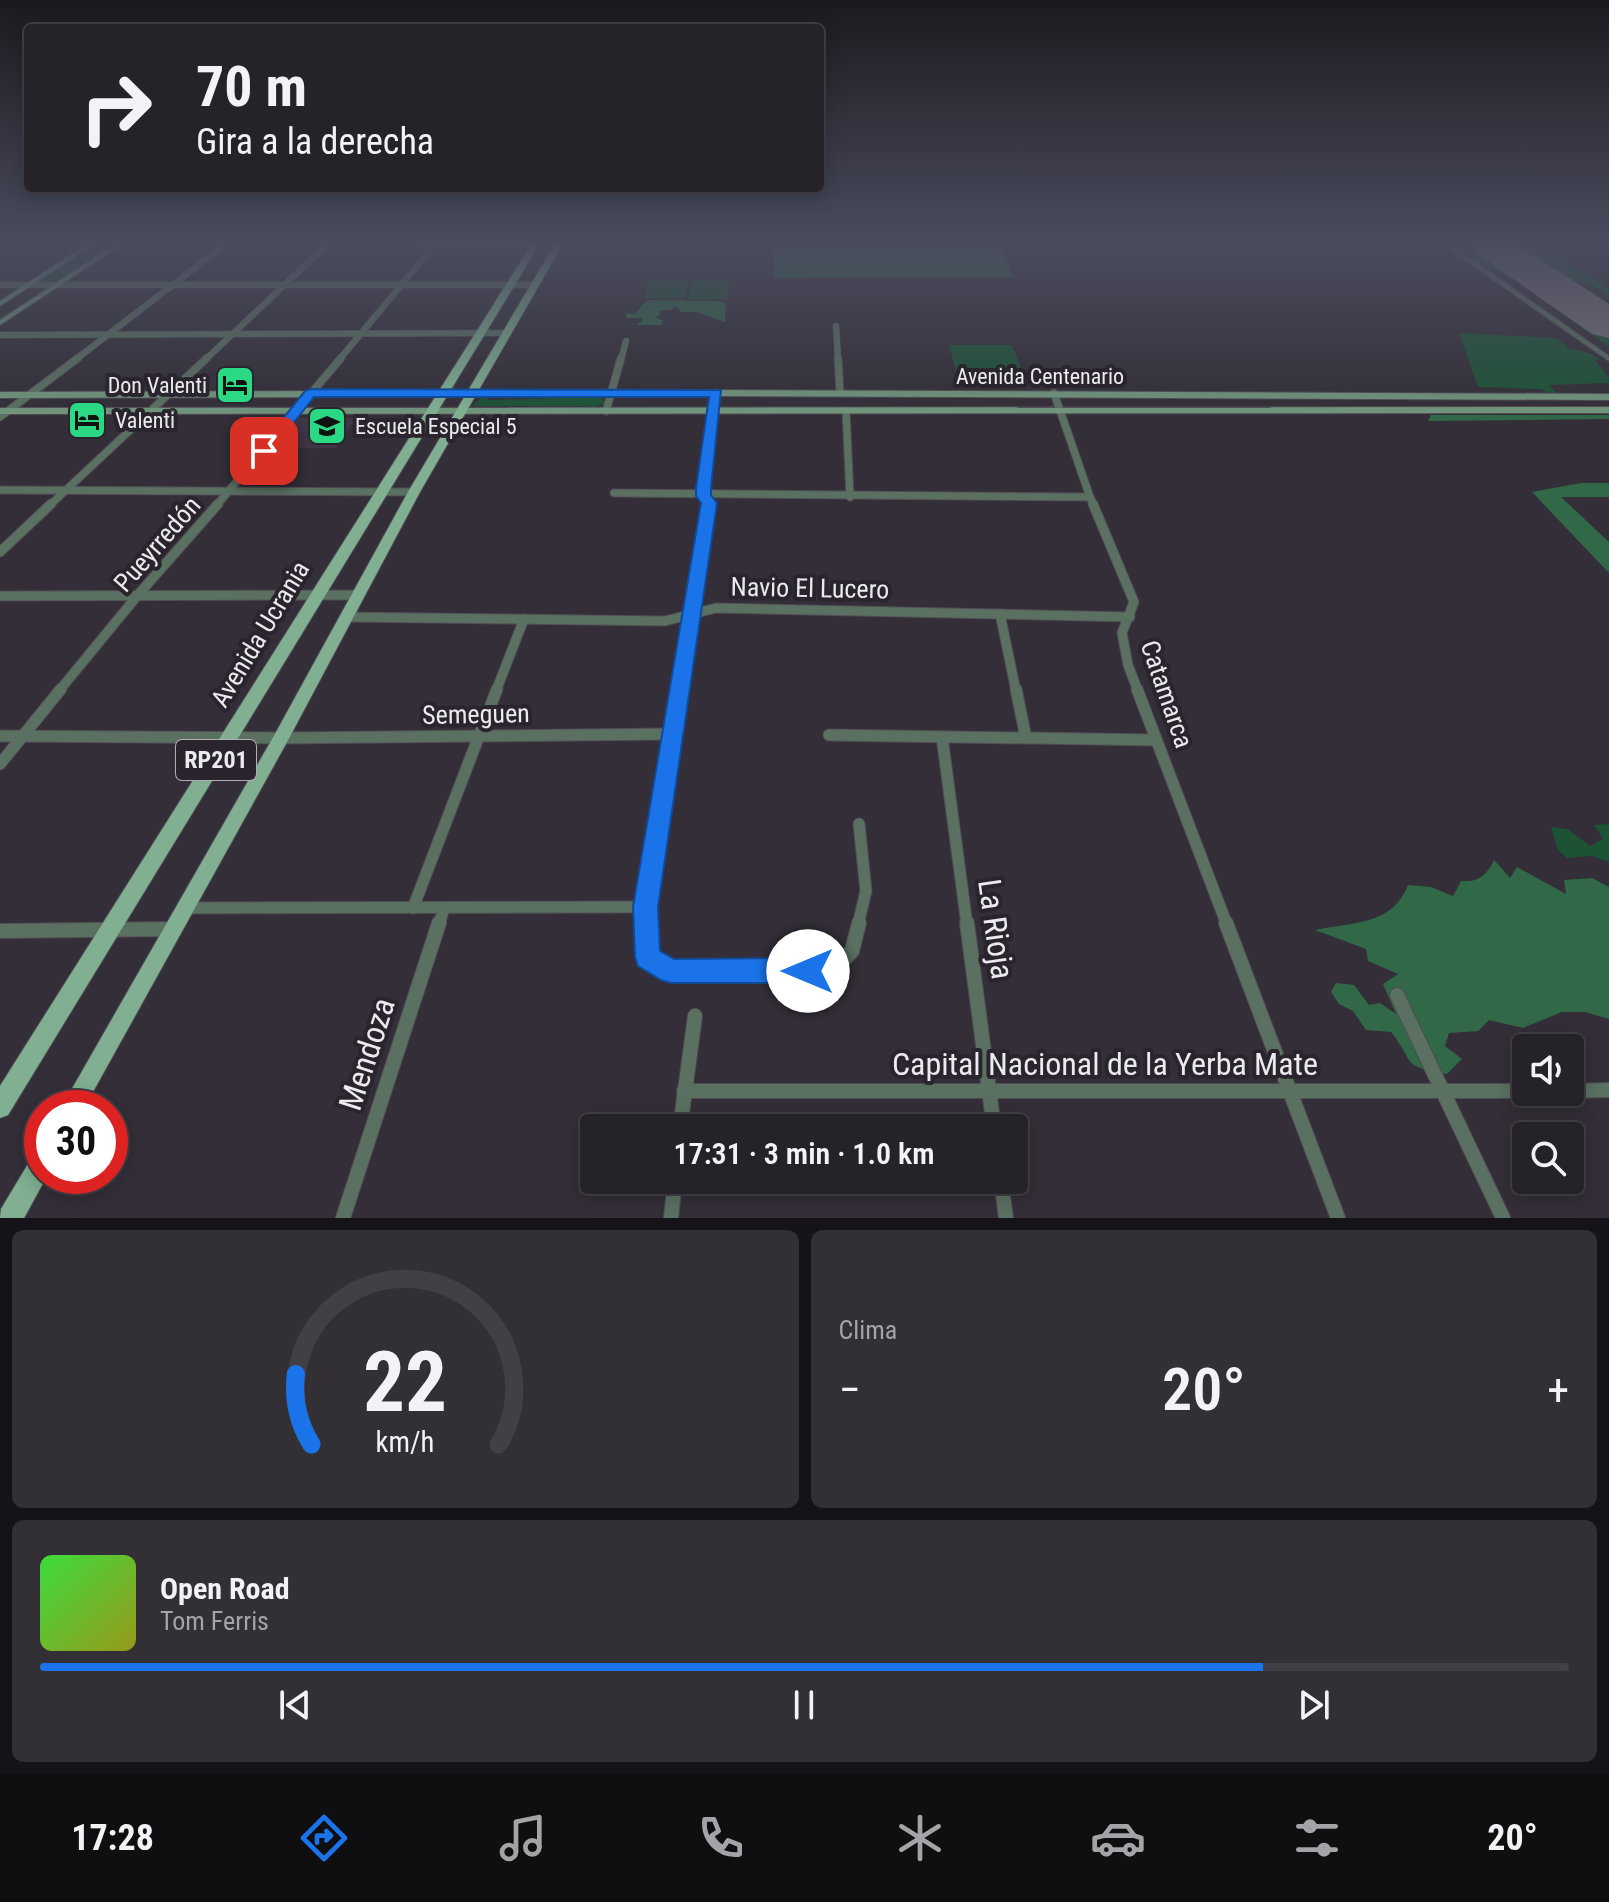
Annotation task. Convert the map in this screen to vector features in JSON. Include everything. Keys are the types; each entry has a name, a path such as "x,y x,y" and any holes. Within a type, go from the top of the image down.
{"main road":[{"path":"0,323 36,299"},
{"name":"RP201","path":"441,394 502,299"},
{"name":"RP201","path":"82,1090 174,929 182,908 281,738 356,595 526,299"},
{"name":"Avenida Centenario","path":"0,395 1054,393 1609,397"},
{"name":"Avenida Ucrania","path":"0,1107 441,394"},
{"path":"1243,395 1254,411"},
{"path":"1521,396 1535,410"},
{"name":"Avenida Centenario","path":"2,413 1609,410"},
{"path":"10,1218 24,1194"}],"street":[{"path":"2,413 155,299"},
{"path":"0,552 270,299"},
{"name":"Pueyrredón","path":"0,764 137,596 298,411 389,299"},
{"path":"1523,299 1609,359"},
{"path":"836,326 840,393"},
{"path":"0,335 506,333"},
{"path":"606,411 626,341"},
{"path":"716,393 704,496 709,503 646,907 648,957 671,971 832,971 852,951 866,891 859,824"},
{"path":"1029,393 1034,411"},
{"name":"Catamarca","path":"1054,393 1090,497 1134,602 1122,633 1128,665 1338,1218"},
{"path":"846,411 850,497"},
{"path":"0,490 414,492"},
{"path":"614,493 1090,497"},
{"path":"0,596 356,595"},
{"name":"Navio El Lucero","path":"346,617 665,621 716,608 1130,617"},
{"path":"1000,614 1026,738"},
{"path":"413,908 524,619"},
{"name":"Semeguen","path":"0,736 281,738 672,734"},
{"path":"829,735 1156,740"},
{"name":"La Rioja","path":"942,737 992,1114"},
{"path":"182,908 646,907"},
{"name":"Mendoza","path":"343,1218 444,908"},
{"path":"0,931 174,929"},
{"path":"1397,995 1503,1218"},
{"path":"682,1114 695,1016"},
{"path":"1584,1091 1609,1090"},
{"name":"Capital Nacional de la Yerba Mate","path":"684,1091 1512,1091"},
{"path":"671,1218 674,1194"},
{"path":"1003,1194 1006,1218"}],"shaded area":[{"path":"298,418 356,418 336,448 275,449"}],"green space":[{"path":"1542,299 1602,299 1609,303 1609,347"},
{"path":"648,300 720,301 726,303 725,322 696,312 681,312 676,306 671,310 661,310 659,316 654,317 663,320 661,325 636,325 643,318 626,318 627,313 634,314"},
{"path":"1459,333 1557,338 1568,348 1590,353 1600,360 1595,360 1609,378 1609,383 1549,385 1559,395 1551,395 1541,389 1478,387"},
{"path":"949,345 1012,345 1026,381 959,382"},
{"path":"482,397 490,400 601,397 604,403 593,408 472,406"},
{"path":"1431,415 1609,415 1609,419 1428,421"},
{"path":"1581,483 1609,483 1609,497 1561,497 1609,542 1609,573 1532,492"},
{"path":"1609,824 1609,862 1592,856 1567,858 1558,850 1551,827 1567,829 1590,846 1603,839 1594,825"},
{"path":"1494,860 1510,878 1517,867 1566,894 1564,880 1592,878 1609,887 1609,1019 1585,1012 1562,1012 1523,1028 1489,1020 1478,1031 1449,1033 1445,1046 1462,1059 1447,1074 1422,1068 1411,1062 1391,1032 1366,1030 1353,1011 1339,1004 1331,992 1336,983 1354,985 1369,1005 1380,1003 1396,1014 1383,984 1398,974 1368,961 1366,949 1315,930 1381,915 1401,898 1408,885 1431,887 1453,896 1461,881 1481,877"}],"runway":[{"path":"1571,299 1609,324"}],"place":[{"name":"Don Valenti","path":"235,385"},
{"name":"Valenti","path":"87,420"},
{"name":"Escuela Especial 5","path":"327,426"}],"route":[{"path":"264,451 310,393 716,393 703,488 709,503 646,907 648,957 671,971 808,971"}]}
